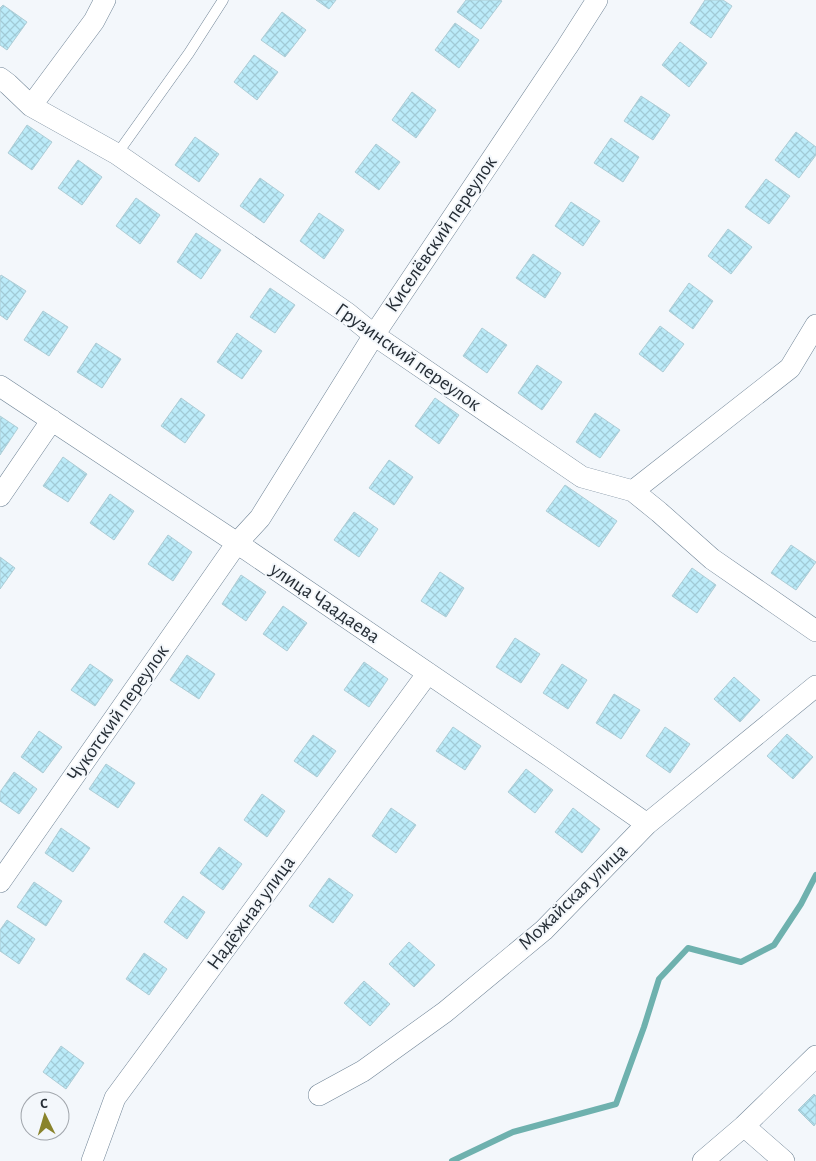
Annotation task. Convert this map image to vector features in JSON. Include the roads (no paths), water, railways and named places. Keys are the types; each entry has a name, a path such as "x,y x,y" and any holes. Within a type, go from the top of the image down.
{"street":[{"path":"30,106 94,21 105,0"},
{"name":"Киселёвский переулок","path":"236,543 260,518 374,335 597,0"},
{"name":"Грузинский переулок","path":"0,78 30,106 117,154 347,313 374,335 582,477 634,491 712,559 816,631"},
{"path":"634,491 790,368 816,325"},
{"name":"улица Чаадаева","path":"0,386 236,543 647,824"},
{"path":"0,496 52,420"},
{"name":"Чукотский переулок","path":"0,882 236,543"},
{"name":"Надёжная улица","path":"92,1161 115,1098 428,674"},
{"name":"Можайская улица","path":"319,1095 363,1071 452,1006 544,930 647,824 816,686"},
{"path":"703,1161 744,1126 816,1056"},
{"path":"744,1126 784,1161"}],"lane":[{"path":"117,154 189,53 223,0"}],"waterway":[{"path":"452,1161 513,1132 616,1104 659,979 688,948 741,962 774,945 801,904 816,875"}]}
